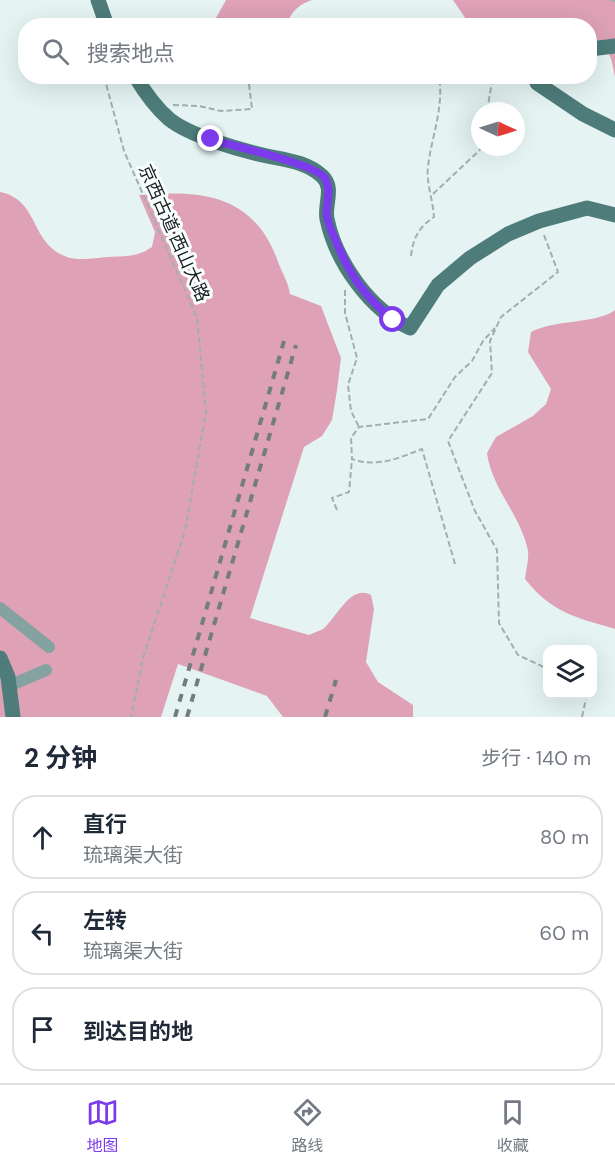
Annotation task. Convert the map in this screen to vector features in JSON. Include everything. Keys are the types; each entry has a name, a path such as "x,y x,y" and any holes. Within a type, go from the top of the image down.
{"street":[{"path":"98,0 104,18"},
{"path":"597,48 615,46"},
{"path":"141,84 170,120 211,139 247,151 306,165 324,177 329,190 327,218 360,290 393,320 410,328 438,285 470,258 508,234 539,221 587,208 615,215"},
{"path":"538,84 583,114 615,130"},
{"path":"0,608 49,648"},
{"path":"0,658 9,686 13,717"},
{"path":"9,686 46,670"}],"path":[{"path":"610,0 615,1"},
{"name":"京西古道·西山大路","path":"106,84 124,151 197,318 206,412 185,531 143,658 131,717"},
{"path":"159,108 180,104 221,111 252,109 249,84"},
{"path":"411,256 412,241 425,223 434,217 428,165 440,110 439,84"},
{"path":"489,102 492,84"},
{"path":"432,195 473,156"},
{"path":"539,221 558,272 501,317 490,341 492,373 448,441 475,512 497,550 499,623 518,655 543,667"},
{"path":"344,283 345,313 357,358 348,384 351,411 359,427"},
{"path":"338,510 332,498 349,492 351,438 359,427 428,419 455,377 472,361 483,341 497,326"},
{"path":"352,459 364,463 390,461 422,449 455,564"},
{"path":"582,717 586,699"}],"shaded area":[{"path":"226,0 312,0 296,9 290,18 216,18"},
{"path":"453,0 615,0 615,77 609,54 597,46 597,18 465,18"},
{"path":"0,192 13,197 22,204 46,242 55,251 76,259 132,255 142,253 152,247 155,232 139,195 183,194 222,200 238,208 253,220 266,237 290,294 321,306 341,358 332,420 322,436 304,447 250,618 309,635 323,629 350,598 363,593 371,595 374,609 366,662 378,682 413,705 413,717 283,717 267,696 178,664 161,717 0,717"},
{"path":"615,310 615,629 576,617 555,607 525,579 528,551 519,526 500,491 487,453 496,437 533,416 546,404 551,389 528,352 531,332 552,325 598,318"}],"railway":[{"path":"175,717 284,341"},
{"path":"187,717 296,345"},
{"path":"325,717 336,680"}],"route":[{"path":"211,139 247,151 306,165 324,177 329,190 327,218 342,255 360,290 393,320"}]}
